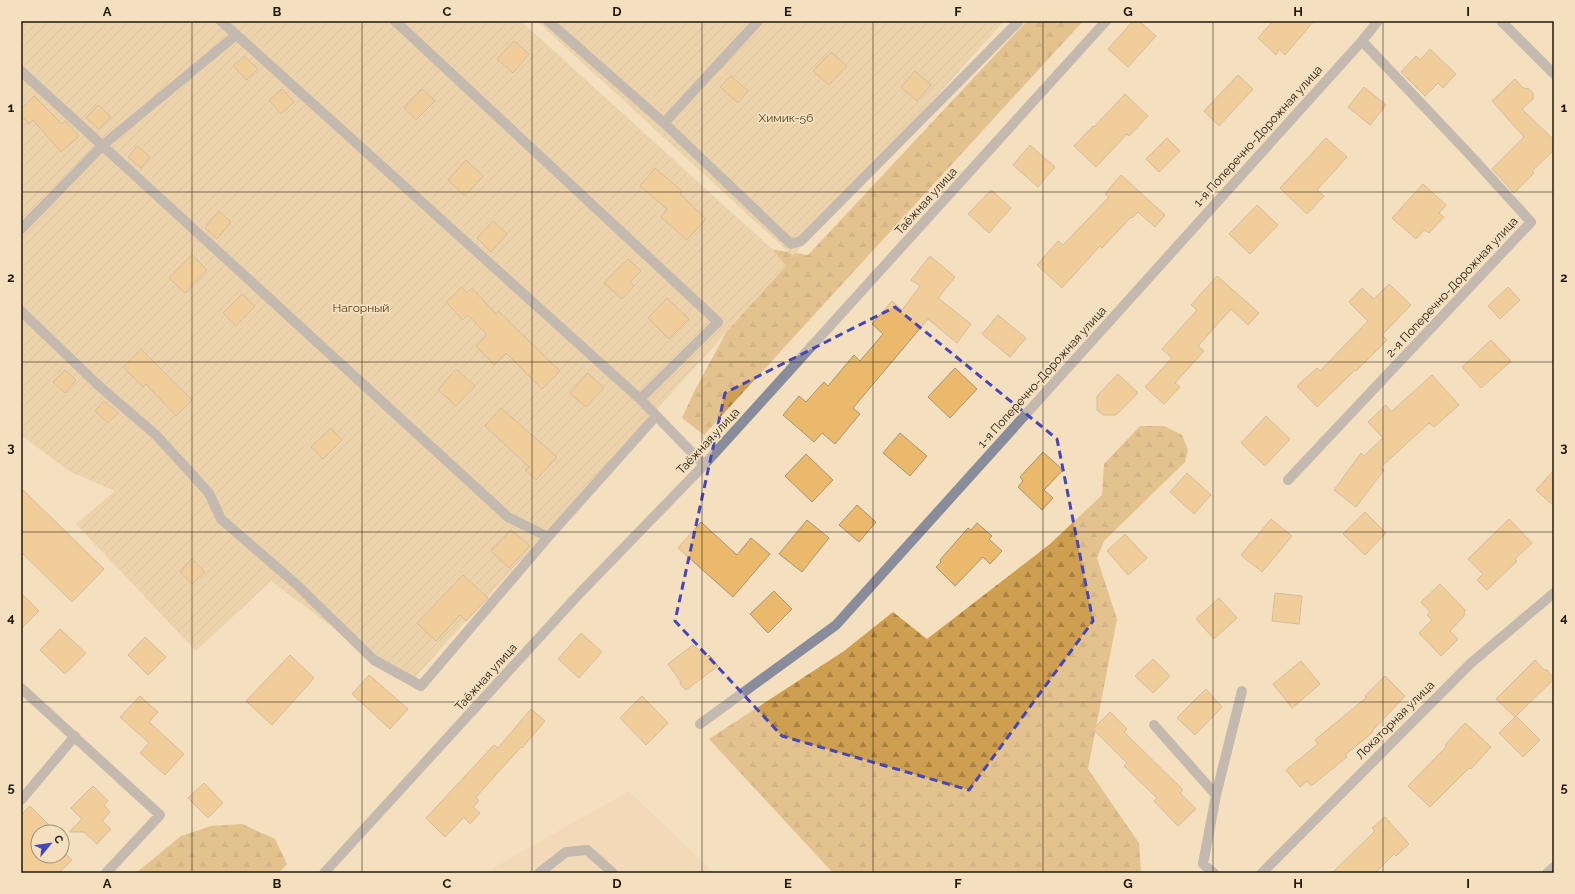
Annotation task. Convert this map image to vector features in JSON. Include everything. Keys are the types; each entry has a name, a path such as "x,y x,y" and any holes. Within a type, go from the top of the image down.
{"street":[{"path":"221,21 640,399 704,466"},
{"path":"395,21 718,322 640,399"},
{"path":"548,21 664,123 791,244 801,241 1019,21"},
{"path":"664,123 758,21"},
{"name":"Таёжная улица","path":"324,873 579,594 704,466 1106,21"},
{"name":"1-я Поперечно-Дорожная улица","path":"700,724 836,625 1362,41 1378,21"},
{"path":"1501,21 1554,74"},
{"path":"21,229 103,144 236,35"},
{"name":"2-я Поперечно-Дорожная улица","path":"1288,480 1531,222 1362,41"},
{"path":"21,71 103,144 508,517 548,537"},
{"path":"21,310 98,385 156,435 209,493 221,519 296,584 374,660 422,686 548,537 656,416"},
{"name":"Локаторная улица","path":"1262,873 1471,663 1554,594"},
{"path":"21,688 160,815 106,873"},
{"path":"1214,873 1202,864 1216,795 1242,691"},
{"path":"1154,725 1216,795"},
{"path":"21,800 75,736"},
{"path":"539,873 566,852 587,850 613,873"},
{"path":"1547,873 1554,867"}],"highlighted area":[{"path":"895,307 1057,439 1093,621 969,790 782,736 675,621 725,393"}],"shaded area":[{"path":"629,791 714,873 490,873 495,867"}],"green space":[{"name":"Нагорный","path":"21,21 521,21 772,249 786,266 409,684 271,581 196,651 76,524 115,491 69,471 21,435"},
{"name":"Химик-56","path":"537,21 1004,21 793,256"},
{"path":"1027,21 1083,21 704,435 682,418 694,392 729,327 748,246 808,255"},
{"path":"1140,426 1164,426 1182,435 1188,450 1185,462 1104,541 1097,558 1117,619 1088,769 1139,843 1141,873 833,873 709,739 844,651 893,612 927,639 1050,544 1102,495 1104,464"},
{"path":"242,824 275,839 287,864 279,873 136,873 181,836 211,826"}],"building":[{"path":"1133,21 1139,21 1156,36 1128,67 1108,49"},
{"path":"1273,21 1314,21 1285,55 1279,49 1276,55 1258,38"},
{"path":"514,41 529,54 513,73 497,59"},
{"path":"1430,49 1456,74 1443,88 1438,83 1425,96 1401,72 1416,56 1420,60"},
{"path":"831,52 847,66 829,85 813,71"},
{"path":"244,56 258,69 247,80 233,66"},
{"path":"915,71 931,85 917,101 901,87"},
{"path":"1238,75 1253,89 1219,126 1204,111"},
{"path":"731,76 748,91 738,103 720,87"},
{"path":"1515,79 1523,88 1529,89 1533,93 1533,99 1522,109 1554,140 1554,150 1532,171 1534,173 1514,193 1492,169 1524,137 1492,101"},
{"path":"1364,87 1386,105 1370,125 1348,107"},
{"path":"282,89 294,102 281,114 269,100"},
{"path":"422,89 435,101 416,120 404,108"},
{"path":"1125,94 1148,116 1129,136 1127,134 1096,167 1074,146"},
{"path":"34,96 62,124 65,121 79,136 61,152 33,120 29,124 21,116 21,109"},
{"path":"98,105 111,117 99,129 86,118"},
{"path":"1167,138 1180,151 1159,172 1146,159"},
{"path":"1326,138 1347,157 1317,190 1324,196 1307,214 1280,188"},
{"path":"1030,145 1055,167 1038,187 1013,165"},
{"path":"137,146 150,157 141,168 128,157"},
{"path":"466,160 483,176 465,196 448,180"},
{"path":"655,168 682,191 680,194 706,219 687,240 661,217 667,209 640,186"},
{"path":"1121,175 1165,215 1155,227 1138,212 1132,218 1131,217 1102,248 1100,246 1062,288 1037,265 1058,241 1063,245 1109,197 1105,194"},
{"path":"1423,184 1446,205 1439,213 1444,217 1429,233 1424,230 1416,239 1392,218"},
{"path":"991,190 1011,208 989,233 968,214"},
{"path":"1257,205 1278,225 1250,254 1229,234"},
{"path":"219,211 231,222 217,239 205,228"},
{"path":"493,221 507,234 491,252 477,238"},
{"path":"192,255 207,270 185,293 169,278"},
{"path":"930,256 955,277 938,298 971,324 957,343 928,319 853,408 860,414 835,444 822,433 814,442 783,415 799,396 806,402 824,382 828,386 854,355 860,361 883,334 872,324 892,301 902,310 920,286 911,280"},
{"path":"628,259 641,271 630,282 634,286 622,299 604,283"},
{"path":"1217,276 1259,313 1248,325 1231,309 1198,346 1204,351 1175,383 1180,387 1164,404 1145,387 1172,358 1162,349 1197,310 1191,305"},
{"path":"1389,284 1411,305 1382,335 1387,340 1317,407 1297,386 1317,368 1320,371 1368,321 1349,302 1362,288 1374,299"},
{"path":"462,287 467,293 472,288 496,314 498,311 560,371 542,389 506,353 494,365 476,346 487,335 468,315 463,320 446,302"},
{"path":"1508,287 1520,300 1500,319 1488,306"},
{"path":"242,294 255,306 236,326 223,313"},
{"path":"667,298 689,319 669,339 648,318"},
{"path":"998,315 1026,338 1010,357 982,334"},
{"path":"1491,340 1511,361 1481,388 1462,367"},
{"path":"141,349 192,400 176,416 146,384 143,387 123,367"},
{"path":"955,368 977,389 950,418 928,397"},
{"path":"456,369 475,386 456,406 438,390"},
{"path":"65,370 76,380 65,393 53,382"},
{"path":"588,373 604,388 586,407 570,393"},
{"path":"1118,374 1138,393 1116,415 1103,415 1097,410 1097,396"},
{"path":"1432,375 1459,405 1434,427 1429,423 1380,468 1384,470 1356,507 1334,490 1361,453 1364,456 1383,438 1368,422 1386,405 1391,412"},
{"path":"104,401 118,413 108,423 95,411"},
{"path":"501,408 557,457 536,480 525,470 529,467 485,426"},
{"path":"1266,416 1290,439 1265,466 1241,443"},
{"path":"331,428 342,440 323,459 311,447"},
{"path":"900,433 927,456 910,476 883,453"},
{"path":"1043,452 1063,470 1044,490 1053,498 1042,510 1018,487 1023,481 1020,477"},
{"path":"806,454 833,480 812,502 785,476"},
{"path":"1554,470 1554,506 1536,490"},
{"path":"1187,473 1211,495 1194,514 1170,492"},
{"path":"21,488 104,569 72,602 21,552"},
{"path":"857,505 876,522 859,542 839,525"},
{"path":"1365,512 1386,533 1365,555 1343,534"},
{"path":"1271,519 1292,536 1262,572 1241,555"},
{"path":"1509,519 1532,543 1515,559 1517,561 1487,590 1477,580 1483,574 1468,559"},
{"path":"807,520 829,538 802,572 779,554"},
{"path":"701,522 737,555 751,538 770,554 733,597 678,548"},
{"path":"977,523 992,536 989,539 1002,551 990,564 983,557 955,586 936,567 941,562 940,560 968,528 971,530"},
{"path":"511,530 530,546 509,568 491,551"},
{"path":"1125,534 1147,558 1128,575 1107,551"},
{"path":"192,559 205,572 192,584 180,572"},
{"path":"463,575 488,598 466,621 460,615 436,641 417,623"},
{"path":"1440,584 1465,610 1464,616 1450,631 1458,639 1441,656 1419,633 1432,620 1427,615 1430,612 1421,602"},
{"path":"774,591 792,609 768,633 750,614"},
{"path":"21,593 39,611 21,629"},
{"path":"1275,593 1302,596 1299,624 1272,621"},
{"path":"1219,598 1237,618 1214,639 1196,619"},
{"path":"60,629 86,653 65,674 40,650"},
{"path":"581,633 602,652 579,678 558,659"},
{"path":"145,637 166,657 148,675 128,655"},
{"path":"693,645 707,657 709,655 718,666 686,690 680,684 681,682 668,664"},
{"path":"290,655 314,678 272,725 246,701"},
{"path":"1153,659 1170,676 1153,693 1135,676"},
{"path":"1535,660 1544,670 1547,670 1554,679 1516,716 1540,740 1523,757 1499,733 1515,717 1496,699"},
{"path":"1301,661 1320,684 1292,708 1273,684"},
{"path":"369,675 408,709 390,729 352,694"},
{"path":"1385,676 1405,696 1372,731 1373,732 1345,755 1347,757 1311,786 1307,781 1300,787 1286,770 1318,744 1315,740 1367,697 1365,696"},
{"path":"1206,689 1222,707 1195,735 1177,718"},
{"path":"140,696 158,712 149,722 184,754 165,775 140,753 149,743 120,717"},
{"path":"642,696 668,723 646,745 620,718"},
{"path":"531,709 545,721 476,797 479,801 473,807 480,813 470,824 464,817 445,837 426,818 494,745 498,748"},
{"path":"1110,712 1127,729 1124,732 1183,790 1180,793 1196,809 1178,826 1154,801 1157,798 1124,766 1127,763 1093,729"},
{"path":"1465,723 1491,747 1471,769 1469,768 1430,807 1408,786 1446,747 1445,745"},
{"path":"204,783 223,803 208,818 188,798"},
{"path":"93,786 108,801 104,805 110,812 102,821 111,829 97,844 84,832 70,832 82,819 71,808"},
{"path":"30,806 48,824 30,824 30,864 68,864 59,873 21,873 21,815"},
{"path":"1385,817 1409,844 1396,856 1394,854 1375,873 1332,873 1375,831 1372,828"}]}
